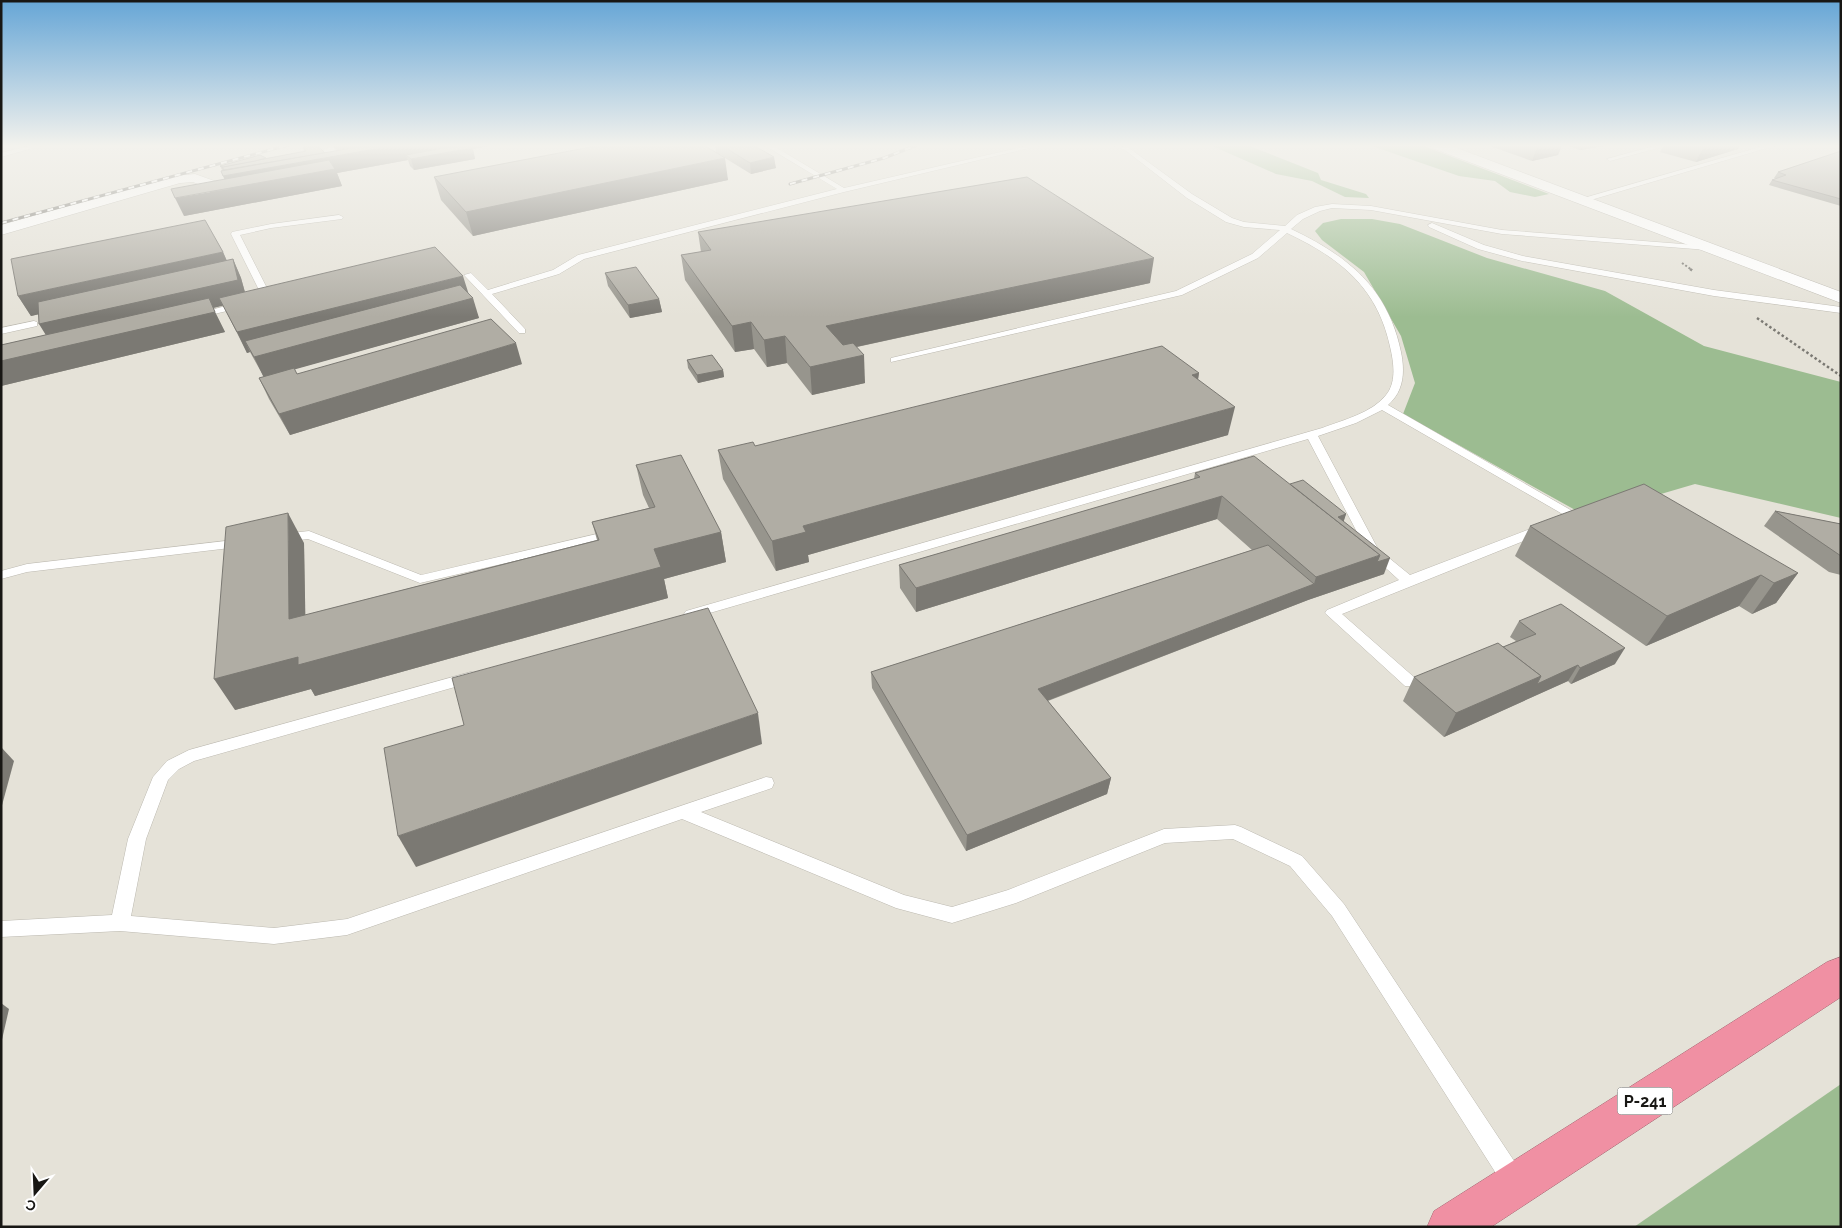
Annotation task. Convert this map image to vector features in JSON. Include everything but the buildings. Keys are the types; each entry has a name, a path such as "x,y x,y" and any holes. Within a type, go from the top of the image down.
{"highway":[{"name":"Р-241","path":"1450,1227 1841,975"}],"street":[{"path":"1,230 98,202"},
{"path":"1587,202 1841,298"}],"lane":[{"path":"486,293 556,272 581,257 795,202"},
{"path":"683,617 1311,434 1370,413 1391,396 1398,382 1394,331 1369,286 1328,251 1286,229 1252,227 1230,221 1200,202"},
{"path":"895,360 1179,293 1255,256 1300,217 1318,209 1332,206 1372,208 1502,232 1708,248"},
{"path":"1414,216 1481,247 1531,260 1714,293 1841,310"},
{"path":"191,316 263,300 235,234 270,226 339,217"},
{"path":"468,275 522,331"},
{"path":"1,331 34,324"},
{"path":"1380,405 1575,516 1408,581 1332,614 1410,682"},
{"path":"1311,434 1373,551 1408,581"},
{"path":"1,575 27,568 309,535 420,579 624,532"},
{"path":"120,923 137,839 161,777 173,765 189,756 483,673"},
{"path":"1,929 120,923 274,936 347,927 766,783"},
{"path":"680,811 902,902 952,915 1010,897 1164,836 1234,832 1296,860 1338,910 1516,1184"}],"green space":[{"path":"1341,219 1372,219 1400,224 1487,258 1605,291 1704,346 1841,382 1841,518 1695,484 1586,516 1403,414 1415,383 1401,336 1364,272 1322,240 1315,231 1323,223"},
{"path":"1841,1084 1841,1227 1634,1227"}],"railway":[{"path":"1,223 77,202"}]}
